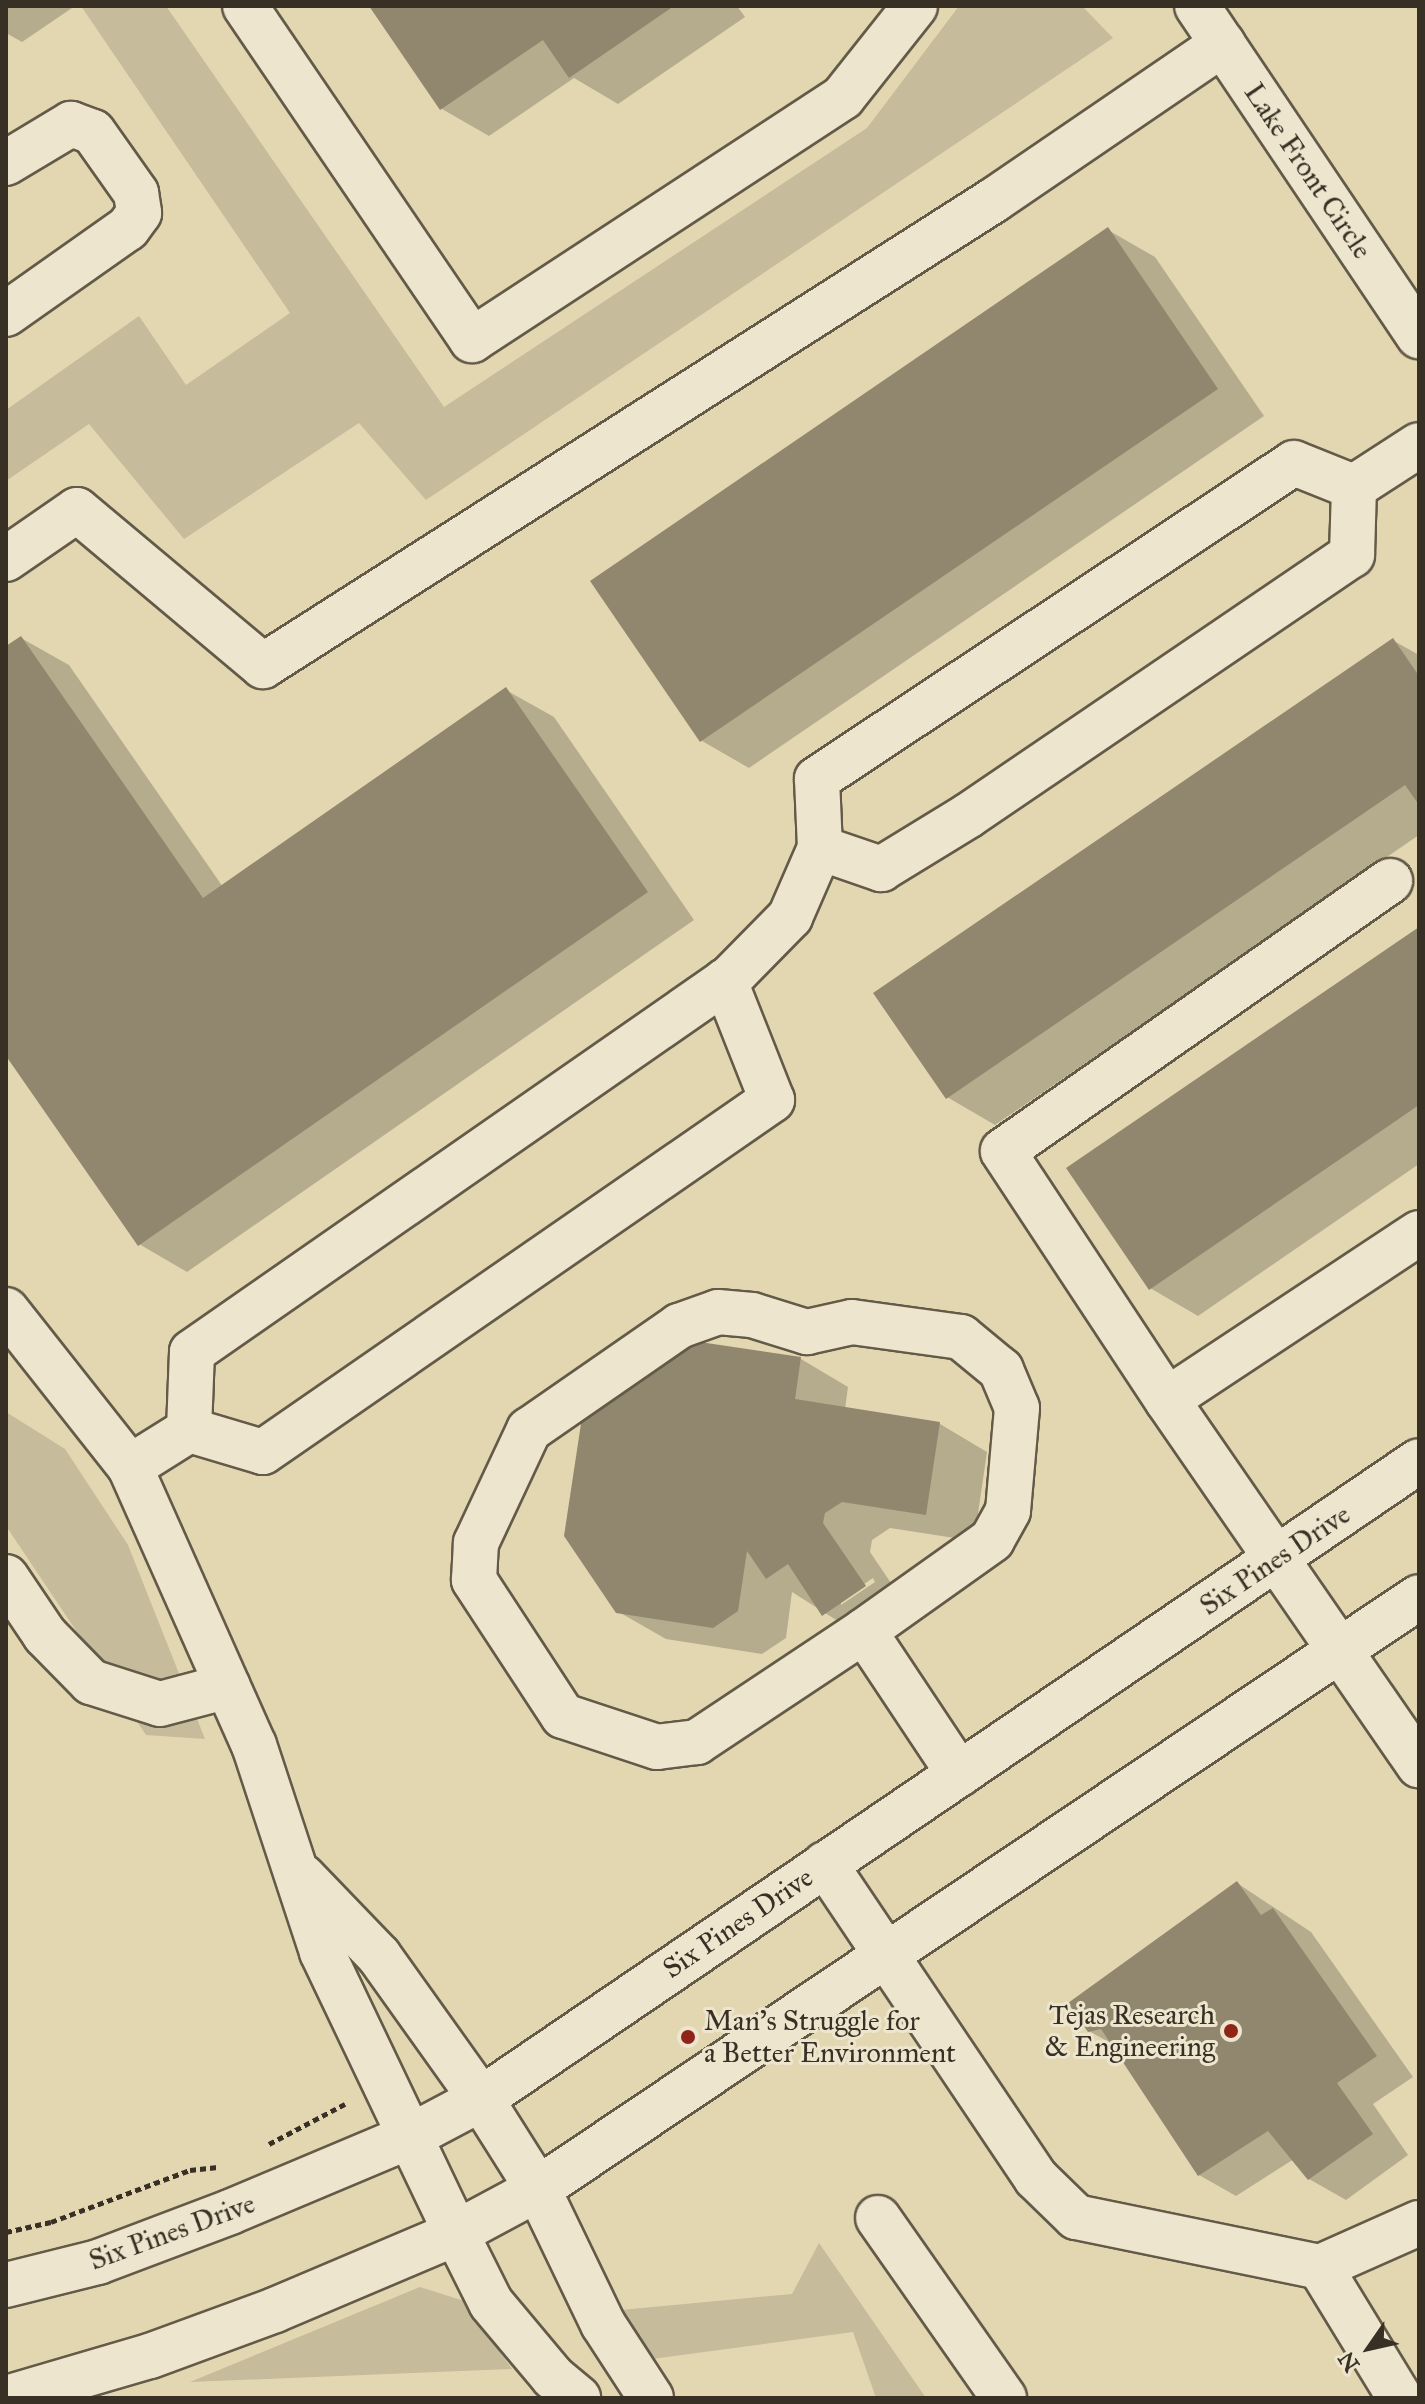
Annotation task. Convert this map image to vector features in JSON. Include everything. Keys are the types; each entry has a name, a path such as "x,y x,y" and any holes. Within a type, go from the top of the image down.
{"street":[{"path":"245,6 472,340 843,97 915,6"},
{"name":"Lake Front Circle","path":"1197,6 1419,336"},
{"path":"6,559 77,510 263,666 994,200 1223,44"},
{"path":"6,163 62,127 71,124 93,132 136,193 139,213 128,228 6,314"},
{"path":"1354,487 1419,445"},
{"path":"189,1430 192,1352 725,981 790,917 820,848 817,779 1294,463 1354,487"},
{"path":"820,848 881,869 969,815 1352,555 1354,487"},
{"path":"1390,881 1003,1151 1167,1400 1419,1765"},
{"path":"130,1467 189,1430 263,1452 772,1100 725,981"},
{"path":"1167,1400 1419,1233"},
{"path":"6,1310 130,1467 254,1745 322,1952 456,2233 491,2303 553,2377 578,2398"},
{"path":"718,1312 752,1315 807,1332 852,1322 961,1337 1001,1370 1017,1408 1008,1511 992,1540 864,1631 697,1742 657,1747 563,1716 474,1580 476,1543 529,1430 679,1326 718,1312"},
{"name":"Six Pines Drive","path":"6,2285 98,2262 402,2118 481,2099 1419,1461"},
{"path":"6,1577 45,1635 91,1682 160,1704 228,1686"},
{"path":"6,2398 150,2356 247,2321 456,2233 538,2189 1419,1597"},
{"path":"864,1631 959,1774"},
{"path":"825,1864 1036,2178 1076,2217 1320,2267 1419,2223"},
{"path":"295,1869 379,1956 481,2099 538,2189 603,2324 651,2398"},
{"path":"878,2218 1004,2398"},
{"path":"1320,2267 1400,2398"}],"path":[{"path":"266,2146 317,2114 352,2101 402,2118"},
{"path":"6,2232 51,2222 190,2170 231,2165"}],"shaded area":[{"path":"81,6 166,6 444,407 867,128 959,6 1082,6 1113,38 426,500 359,423 184,539 89,424 6,481 6,410 139,316 186,385 290,313"},
{"path":"6,1412 65,1449 128,1545 205,1739 146,1735 6,1526"},
{"path":"819,2243 926,2398 876,2398 853,2332 652,2359 621,2310 792,2294"},
{"path":"420,2287 464,2301 512,2369 190,2382"}],"building":[{"path":"369,6 674,6 569,78 543,40 440,110"},
{"path":"1108,227 1218,389 700,742 590,581"},
{"path":"21,636 203,898 506,687 648,892 138,1246 6,1056 6,646"},
{"path":"1393,638 1419,676 1419,805 1405,785 946,1099 873,993"},
{"path":"1419,927 1419,1105 1149,1290 1066,1168"},
{"path":"693,1341 801,1357 795,1399 940,1422 926,1515 842,1502 825,1513 823,1523 866,1586 822,1616 788,1564 766,1579 747,1551 738,1611 713,1628 616,1613 564,1536 582,1417"},
{"name":"Tejas Research & Engineering","path":"1237,1881 1261,1915 1273,1908 1377,2056 1337,2083 1373,2134 1308,2180 1268,2131 1198,2176 1101,2029 1088,2032 1068,2003"}],"place":[{"name":"Tejas Research & Engineering","path":"1231,2031"},
{"name":"Man's Struggle for a Better Environment","path":"688,2037"}]}
